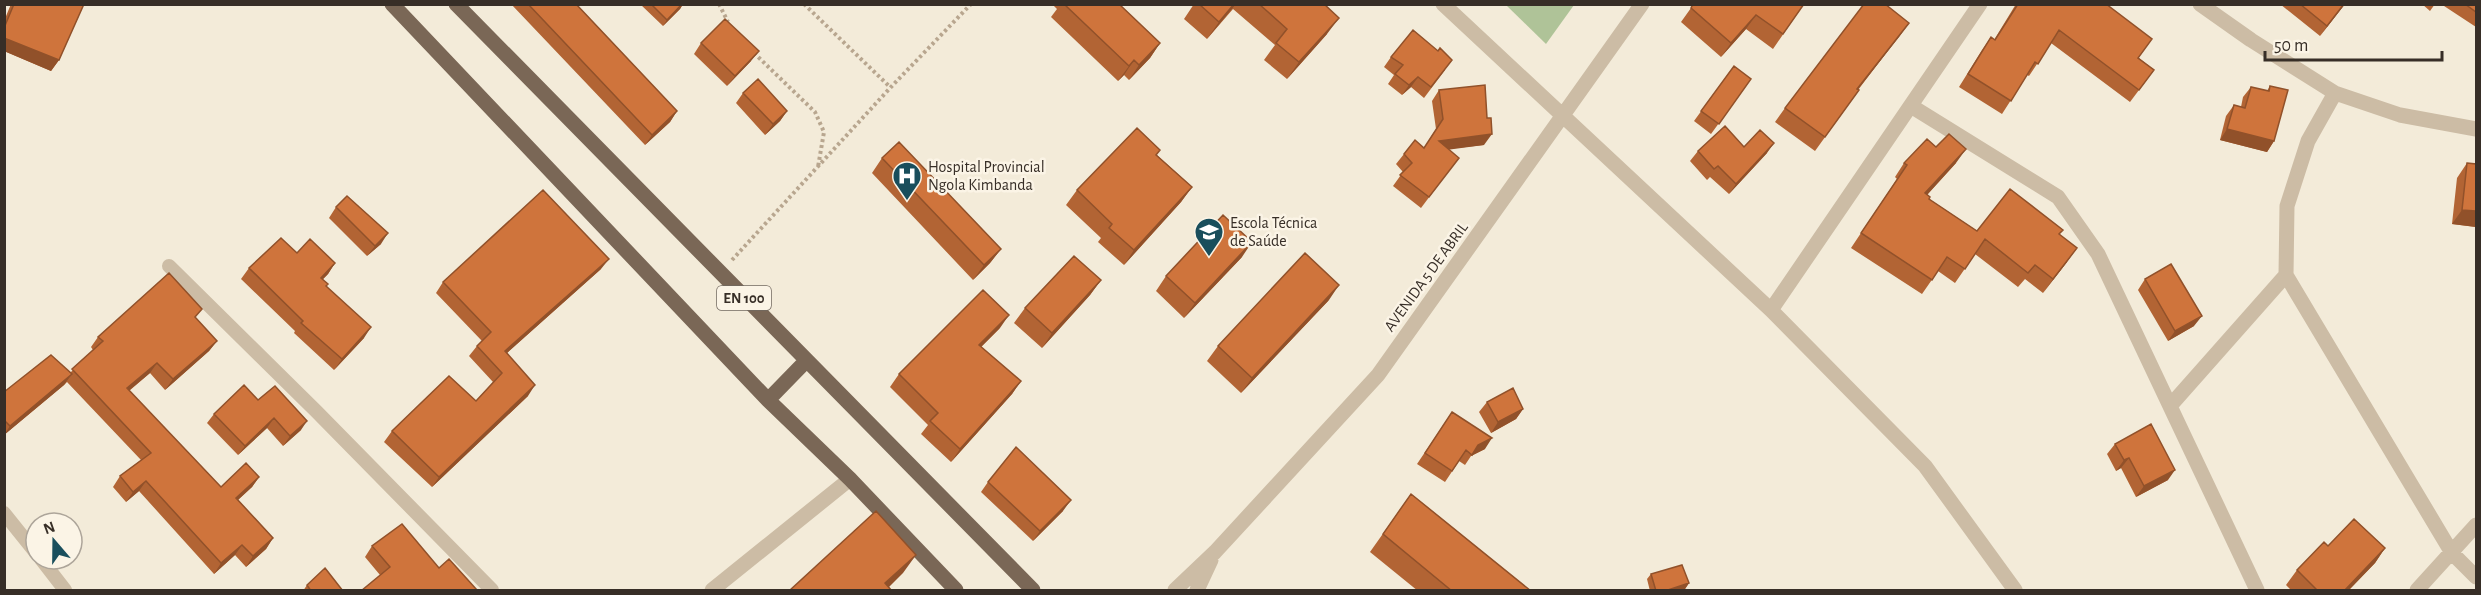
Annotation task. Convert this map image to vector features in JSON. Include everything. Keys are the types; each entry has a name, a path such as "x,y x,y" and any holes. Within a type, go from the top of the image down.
{"main road":[{"path":"392,4 768,400 850,479 956,591"},
{"name":"EN 100","path":"456,4 1033,591"},
{"path":"768,400 806,361"}],"street":[{"path":"1443,4 1771,310 1925,466 2015,591"},
{"name":"AVENIDA 5 DE ABRIL","path":"1174,591 1215,552 1378,375 1564,117 1642,4"},
{"path":"1771,310 1980,4"},
{"path":"2200,4 2250,40 2335,93 2400,115 2476,129"},
{"path":"2335,93 2308,141 2287,206 2286,276 2452,553 2476,577"},
{"path":"1911,106 2058,197 2098,254 2257,591"},
{"path":"2170,406 2286,276"},
{"path":"712,591 850,479"},
{"path":"2417,591 2476,525"},
{"name":"AVENIDA 5 DE ABRIL","path":"1197,591 1215,552"}],"lane":[{"path":"169,266 316,411 492,591"},
{"path":"4,513 24,538"},
{"path":"49,571 65,591"}],"path":[{"path":"719,4 730,26"},
{"path":"804,4 891,87"},
{"path":"720,273 891,87 971,4"},
{"path":"749,48 816,112 824,132 818,168"}],"green space":[{"path":"1506,5 1574,5 1546,44"}],"building":[{"path":"14,4 84,4 59,60 4,38 4,28"},
{"path":"528,4 576,4 677,111 652,135"},
{"path":"651,4 682,4 667,20"},
{"path":"1064,4 1119,4 1160,43 1139,65 1134,60 1129,66"},
{"path":"1199,4 1234,4 1219,22"},
{"path":"1259,4 1324,4 1339,18 1299,62 1276,43 1287,29"},
{"path":"1693,4 1804,4 1783,34 1756,15 1731,43 1691,8"},
{"path":"1864,4 1885,4 1909,23 1857,89 1859,90 1825,137 1785,108"},
{"path":"2018,4 2106,4 2152,39 2138,58 2154,70 2139,90 2059,30 2038,64 2035,62 2011,101 1968,74 1991,37 1995,40"},
{"path":"2300,4 2344,4 2327,26"},
{"path":"2465,4 2476,4 2476,12"},
{"path":"725,19 759,51 735,76 701,43"},
{"path":"1413,30 1438,51 1440,48 1452,60 1431,87 1418,77 1409,85 1395,74 1403,65 1391,57"},
{"path":"1734,66 1751,79 1719,124 1701,111"},
{"path":"758,79 787,111 773,124 743,93"},
{"path":"1485,85 1487,118 1491,118 1492,134 1439,141 1459,158 1429,197 1400,175 1412,163 1404,154 1415,140 1424,148 1443,119 1439,90"},
{"path":"2270,86 2288,90 2274,141 2227,129 2234,105 2245,108 2251,87 2269,91"},
{"path":"1725,126 1744,147 1760,130 1774,143 1736,184 1718,166 1714,169 1698,151"},
{"path":"1137,128 1160,150 1156,155 1192,187 1134,250 1109,228 1112,224 1077,190"},
{"path":"1949,134 1966,149 1925,193 1930,197 1929,199 1977,231 2010,189 2063,230 2059,234 2077,248 2053,279 2035,265 2028,273 1985,239 1965,269 1947,257 1932,280 1861,233 1907,165 1904,163 1927,139 1936,147"},
{"path":"899,142 1001,249 984,265 882,158"},
{"path":"2467,163 2476,164 2476,211 2462,210"},
{"path":"543,190 609,259 505,351 535,385 439,477 392,431 449,376 476,401 502,373 477,346 491,332 443,282"},
{"path":"347,196 388,233 375,246 336,207"},
{"path":"1223,215 1252,242 1195,303 1166,276"},
{"path":"281,238 297,253 310,239 335,263 321,278 328,284 326,286 371,327 342,359 301,323 303,321 249,268"},
{"path":"1305,253 1339,285 1252,378 1218,346"},
{"path":"1074,256 1101,280 1052,333 1025,308"},
{"path":"2171,264 2202,316 2175,331 2145,279"},
{"path":"169,273 202,309 195,317 217,341 173,379 157,363 127,388 221,487 246,463 259,477 236,498 273,538 253,556 242,545 221,563 146,481 133,492 120,476 151,453 72,369 103,341 98,337"},
{"path":"983,290 1009,315 979,345 1021,381 960,449 930,421 938,413 899,374"},
{"path":"51,355 72,374 10,426 4,420 4,392"},
{"path":"244,385 258,400 275,386 307,421 290,436 274,418 245,446 214,414"},
{"path":"1513,388 1523,409 1498,422 1487,402"},
{"path":"1452,412 1492,438 1478,445 1472,455 1466,450 1452,471 1425,453"},
{"path":"2151,424 2175,470 2144,486 2129,458 2124,460 2115,444"},
{"path":"1016,447 1071,500 1040,531 988,482"},
{"path":"1411,494 1531,591 1452,591 1383,534"},
{"path":"876,511 916,555 885,583 892,591 789,591"},
{"path":"2354,519 2385,548 2344,591 2318,591 2297,570 2324,542 2328,546"},
{"path":"402,524 439,568 449,559 477,590 361,591 390,567 372,546"},
{"path":"1682,565 1689,583 1665,591 1656,591 1651,574"},
{"path":"325,568 343,591 311,591 307,585"}],"place":[{"name":"Hospital Provincial Ngola Kimbanda","path":"907,202"},
{"name":"Escola Técnica de Saúde","path":"1209,258"}]}
